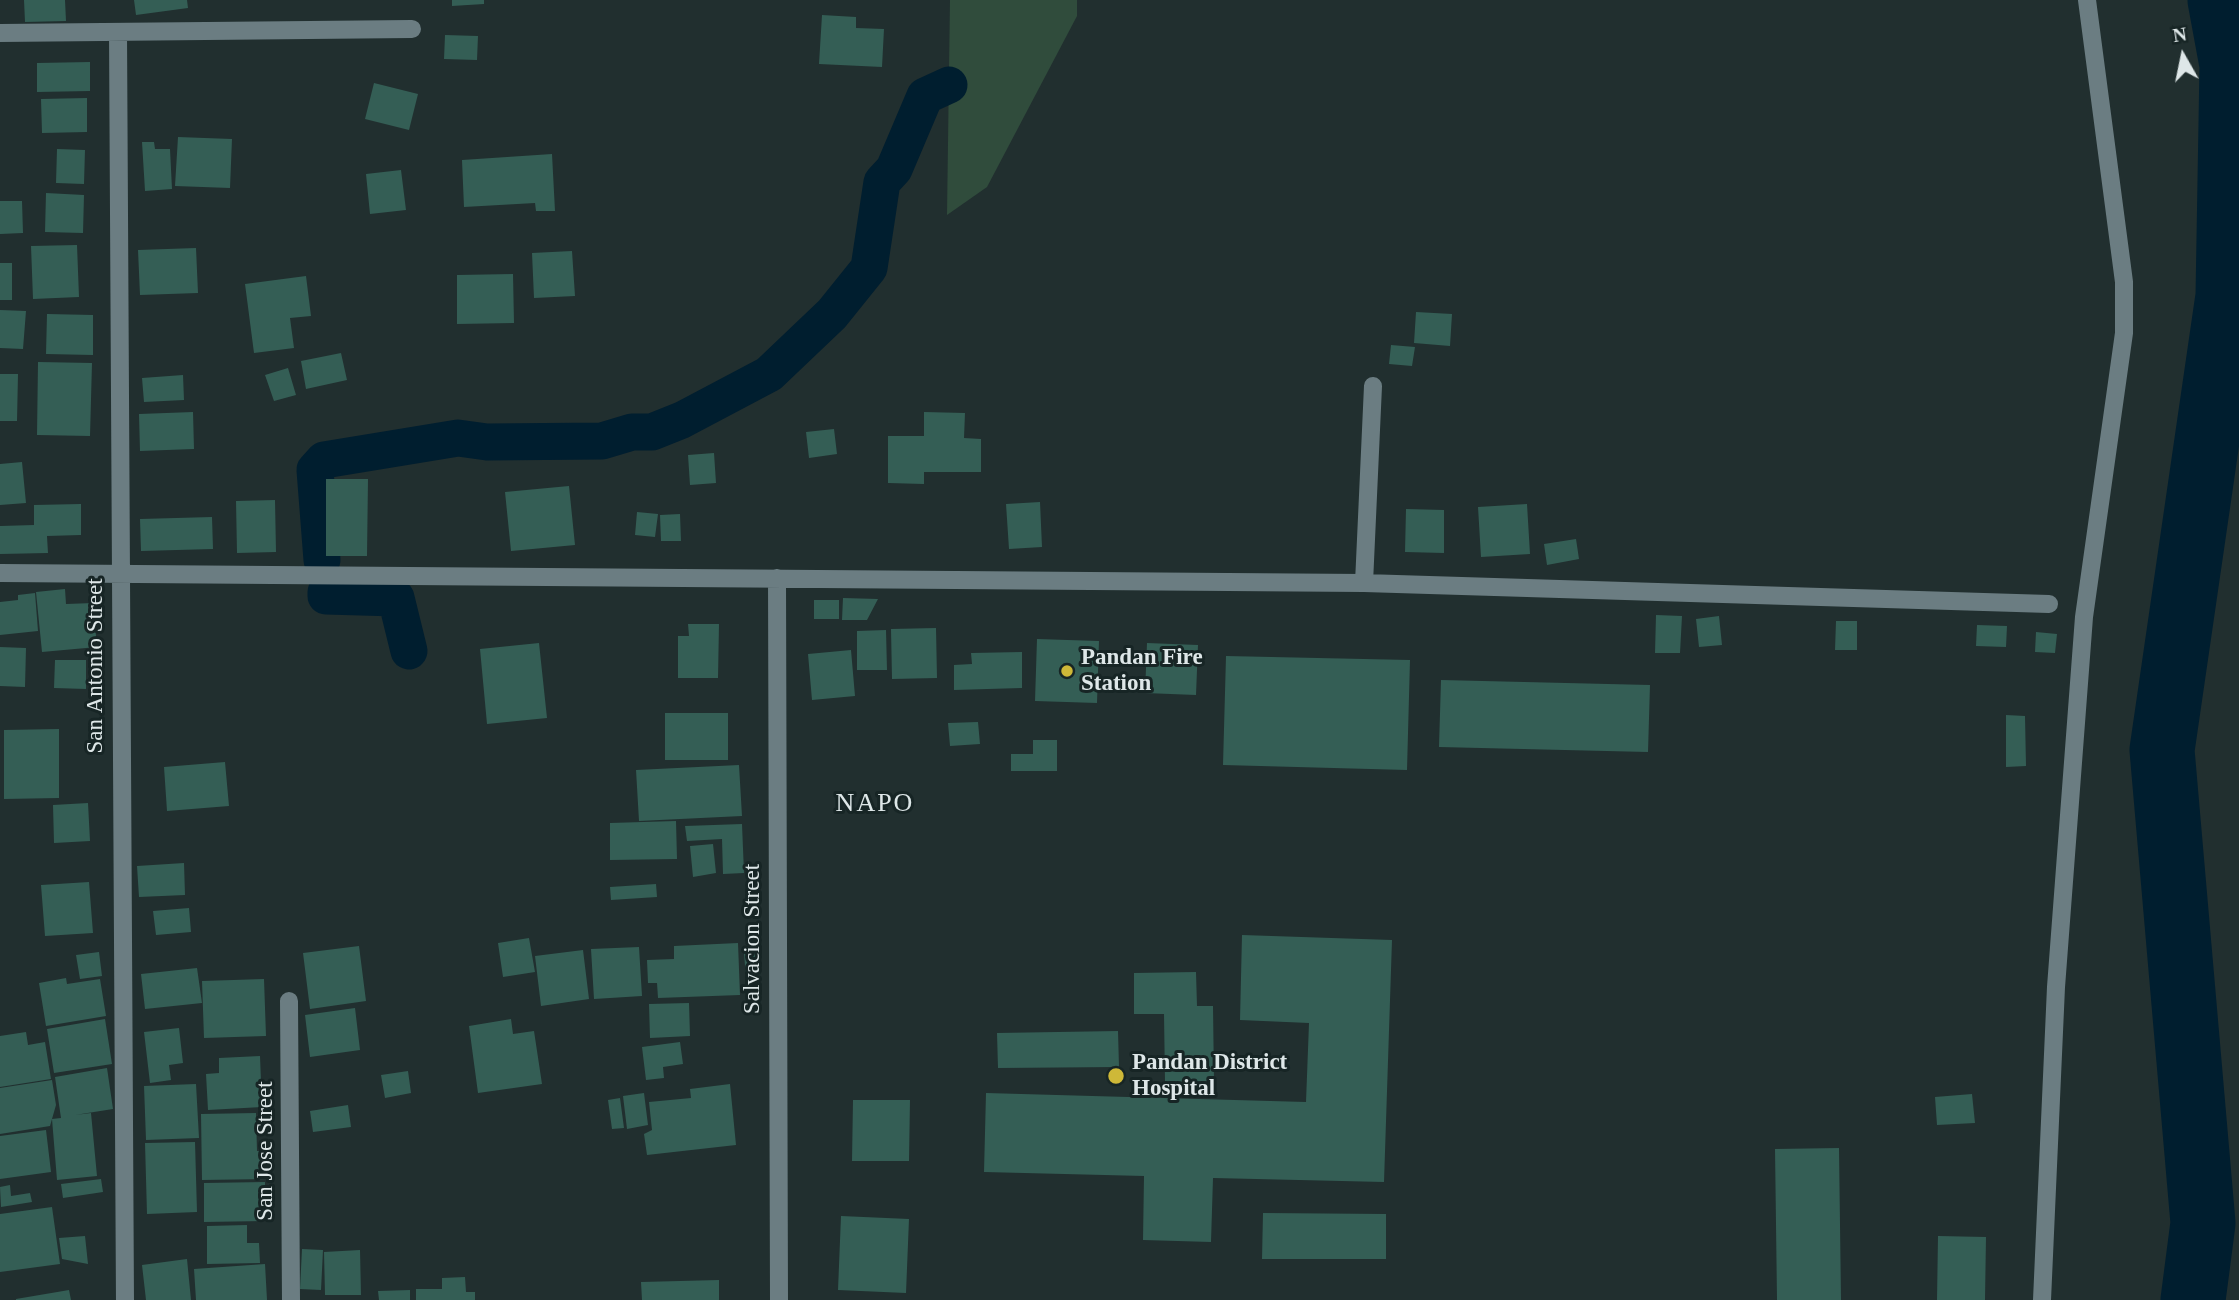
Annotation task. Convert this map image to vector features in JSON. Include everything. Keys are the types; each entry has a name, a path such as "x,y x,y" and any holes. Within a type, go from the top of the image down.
{"street":[{"path":"2042,1300 2056,987 2084,617 2124,333 2124,282 2087,0"},
{"path":"0,33 412,29"},
{"name":"San Antonio Street","path":"118,32 125,1300"},
{"path":"1364,583 1373,386"},
{"path":"0,573 1364,583 2049,604"},
{"name":"Salvacion Street","path":"777,578 779,1300"},
{"name":"San Jose Street","path":"289,1001 291,1300"}],"green space":[{"path":"950,0 1077,0 1077,16 987,187 947,215"}],"building":[{"path":"24,0 65,0 66,21 25,22"},
{"path":"134,0 187,0 188,8 136,15"},
{"path":"452,0 484,0 484,4 452,6"},
{"path":"822,15 856,17 856,28 884,29 882,67 819,64"},
{"path":"445,35 478,36 477,60 444,59"},
{"path":"90,62 90,91 37,92 37,63"},
{"path":"374,83 418,94 409,130 365,119"},
{"path":"87,98 87,132 42,133 41,99"},
{"path":"178,137 232,139 230,188 175,186"},
{"path":"142,142 154,142 155,149 170,149 172,189 145,191"},
{"path":"57,149 85,150 84,184 56,183"},
{"path":"552,154 555,211 536,211 535,203 464,207 462,160"},
{"path":"401,170 406,210 370,214 366,174"},
{"path":"46,193 84,195 83,233 45,232"},
{"path":"0,201 22,201 23,233 0,234"},
{"path":"77,245 79,297 33,299 31,246"},
{"path":"196,248 198,293 140,295 138,250"},
{"path":"572,251 575,296 534,298 532,253"},
{"path":"0,263 12,263 12,300 0,300"},
{"path":"513,274 514,323 457,324 457,275"},
{"path":"306,276 311,316 290,318 294,348 254,353 245,284"},
{"path":"0,310 26,311 23,349 0,348"},
{"path":"1416,312 1452,314 1450,346 1414,343"},
{"path":"47,314 93,315 93,355 46,354"},
{"path":"1391,345 1415,347 1412,366 1389,364"},
{"path":"341,353 347,380 306,389 301,361"},
{"path":"38,362 92,363 90,436 37,435"},
{"path":"288,368 296,395 274,401 265,375"},
{"path":"0,374 18,374 17,421 0,421"},
{"path":"183,375 184,400 144,402 142,378"},
{"path":"193,412 194,449 140,451 139,414"},
{"path":"924,412 965,413 964,438 981,439 981,472 924,472 924,484 888,483 888,436 924,436"},
{"path":"834,429 837,454 809,458 806,432"},
{"path":"714,453 716,483 690,485 688,455"},
{"path":"22,462 26,503 0,505 0,464"},
{"path":"326,479 368,479 367,556 326,556"},
{"path":"569,486 575,545 511,551 505,492"},
{"path":"275,500 276,552 237,553 236,501"},
{"path":"1040,502 1042,547 1009,549 1006,504"},
{"path":"81,504 81,535 47,536 48,553 0,554 0,526 34,525 34,505"},
{"path":"1527,504 1530,554 1481,557 1478,507"},
{"path":"1406,509 1444,510 1444,553 1405,552"},
{"path":"637,512 658,514 655,537 635,535"},
{"path":"680,514 681,541 661,541 660,515"},
{"path":"212,517 213,549 141,551 140,519"},
{"path":"1576,539 1579,559 1547,565 1544,544"},
{"path":"65,589 66,604 93,603 97,647 42,652 36,592"},
{"path":"35,593 38,631 0,635 0,602 18,600 18,595"},
{"path":"843,598 878,599 867,620 842,620"},
{"path":"814,600 839,600 839,619 814,619"},
{"path":"1656,615 1682,616 1680,653 1655,653"},
{"path":"1719,616 1722,645 1699,647 1696,619"},
{"path":"1836,621 1857,621 1857,650 1835,650"},
{"path":"688,624 719,624 718,678 678,678 678,636 689,636"},
{"path":"1977,625 2007,626 2006,647 1976,646"},
{"path":"936,628 937,678 892,679 891,629"},
{"path":"886,630 887,670 857,670 857,631"},
{"path":"2036,632 2057,634 2055,653 2035,652"},
{"name":"Pandan Fire Station","path":"1037,639 1099,641 1097,703 1035,701"},
{"path":"539,643 547,718 487,724 480,649"},
{"path":"1147,643 1198,645 1196,695 1145,693"},
{"path":"0,647 26,648 25,687 0,686"},
{"path":"851,650 855,696 812,700 808,654"},
{"path":"1022,652 1022,688 954,690 954,665 972,664 971,653"},
{"path":"1226,656 1410,660 1407,770 1223,765"},
{"path":"55,660 86,660 86,689 54,688"},
{"path":"1441,680 1650,685 1648,752 1439,747"},
{"path":"665,713 728,713 728,760 665,760"},
{"path":"2006,715 2025,716 2026,766 2006,767"},
{"path":"978,722 980,744 950,746 948,723"},
{"path":"59,729 59,798 4,799 4,730"},
{"path":"1033,740 1057,740 1057,771 1011,771 1011,754 1033,754"},
{"path":"225,762 229,806 167,811 164,767"},
{"path":"739,765 742,816 639,821 636,770"},
{"path":"88,803 90,841 54,843 53,805"},
{"path":"676,821 677,859 610,860 610,823"},
{"path":"742,824 744,873 723,874 722,839 687,841 685,826"},
{"path":"713,844 716,873 693,877 690,846"},
{"path":"184,863 185,895 139,897 137,866"},
{"path":"89,882 93,933 45,936 41,885"},
{"path":"656,884 657,897 611,900 610,887"},
{"path":"189,908 191,932 156,935 153,911"},
{"path":"1242,935 1392,940 1384,1182 1213,1178 1211,1242 1143,1240 1144,1176 984,1172 986,1093 1306,1102 1309,1023 1240,1020"},
{"path":"529,938 535,972 503,977 498,943"},
{"path":"738,943 740,995 658,998 657,983 648,983 647,960 674,959 674,946"},
{"path":"359,946 366,1001 310,1009 303,953"},
{"path":"639,947 642,996 594,999 591,949"},
{"path":"583,950 589,999 541,1006 535,956"},
{"path":"757,951 760,992 747,993 744,952"},
{"path":"99,952 102,976 80,979 76,955"},
{"path":"197,968 202,1003 145,1009 141,974"},
{"path":"1196,972 1197,1006 1213,1006 1214,1081 1165,1082 1164,1014 1134,1014 1134,973"},
{"path":"66,978 67,984 100,979 106,1016 46,1026 39,983"},
{"path":"264,979 266,1036 204,1038 202,981"},
{"path":"689,1003 690,1036 650,1038 649,1004"},
{"path":"355,1008 360,1050 310,1057 305,1015"},
{"path":"105,1019 112,1064 54,1073 47,1029"},
{"path":"511,1019 513,1034 534,1031 542,1084 478,1093 469,1026"},
{"path":"179,1028 183,1063 169,1065 171,1080 150,1083 144,1032"},
{"path":"1118,1031 1119,1067 998,1068 997,1033"},
{"path":"26,1032 28,1045 45,1042 51,1079 0,1087 0,1036"},
{"path":"680,1042 683,1064 663,1067 664,1078 646,1080 642,1047"},
{"path":"260,1056 262,1107 208,1110 206,1074 219,1073 219,1058"},
{"path":"107,1068 113,1109 75,1115 91,1113 97,1176 57,1180 52,1119 61,1118 55,1077"},
{"path":"408,1071 411,1093 385,1098 381,1075"},
{"path":"52,1080 56,1105 50,1126 0,1134 0,1088"},
{"path":"196,1084 199,1138 146,1140 144,1086"},
{"path":"730,1084 736,1145 647,1155 644,1134 652,1130 649,1102 691,1098 690,1089"},
{"path":"644,1093 648,1125 627,1129 623,1096"},
{"path":"1972,1094 1975,1123 1937,1125 1935,1097"},
{"path":"620,1098 624,1128 612,1129 608,1100"},
{"path":"853,1100 910,1100 909,1161 852,1161"},
{"path":"348,1105 351,1127 313,1132 310,1111"},
{"path":"256,1113 257,1151 268,1151 268,1179 202,1180 201,1114"},
{"path":"46,1130 51,1172 0,1179 0,1136"},
{"path":"195,1142 197,1212 147,1214 145,1143"},
{"path":"1839,1148 1841,1300 1777,1300 1775,1149"},
{"path":"101,1179 103,1192 63,1198 61,1184"},
{"path":"265,1182 265,1221 204,1222 204,1183"},
{"path":"10,1185 11,1196 30,1193 32,1202 1,1207 0,1187"},
{"path":"52,1207 60,1264 0,1272 0,1214"},
{"path":"1263,1213 1386,1214 1386,1259 1262,1259"},
{"path":"841,1216 909,1219 906,1293 838,1290"},
{"path":"247,1225 247,1243 259,1243 260,1263 207,1264 207,1226"},
{"path":"85,1236 88,1264 62,1259 59,1238"},
{"path":"1938,1236 1986,1237 1985,1300 1937,1300"},
{"path":"302,1249 323,1250 321,1290 300,1289"},
{"path":"360,1250 361,1295 325,1295 324,1252"},
{"path":"187,1259 191,1300 146,1300 142,1265"},
{"path":"265,1264 267,1300 196,1300 194,1269"},
{"path":"465,1277 466,1292 475,1292 475,1300 416,1300 416,1289 442,1289 442,1278"},
{"path":"719,1280 719,1300 642,1300 641,1282"},
{"path":"69,1290 71,1300 16,1300 16,1299"},
{"path":"410,1290 410,1300 379,1300 378,1291"}],"waterway":[{"path":"2193,1300 2203,1223 2162,750 2228,296 2232,65 2220,0"},
{"path":"322,560 315,470 324,460 458,438 487,442 602,441 632,432 652,432 682,420 769,374 832,314 869,268 882,182 894,169 925,96 949,85"},
{"path":"326,592 326,596 396,598 409,651"}],"place":[{"name":"Pandan Fire Station","path":"1067,671"},
{"name":"Pandan District Hospital","path":"1116,1076"}],"district":[{"name":"NAPO","path":"875,804"}]}
